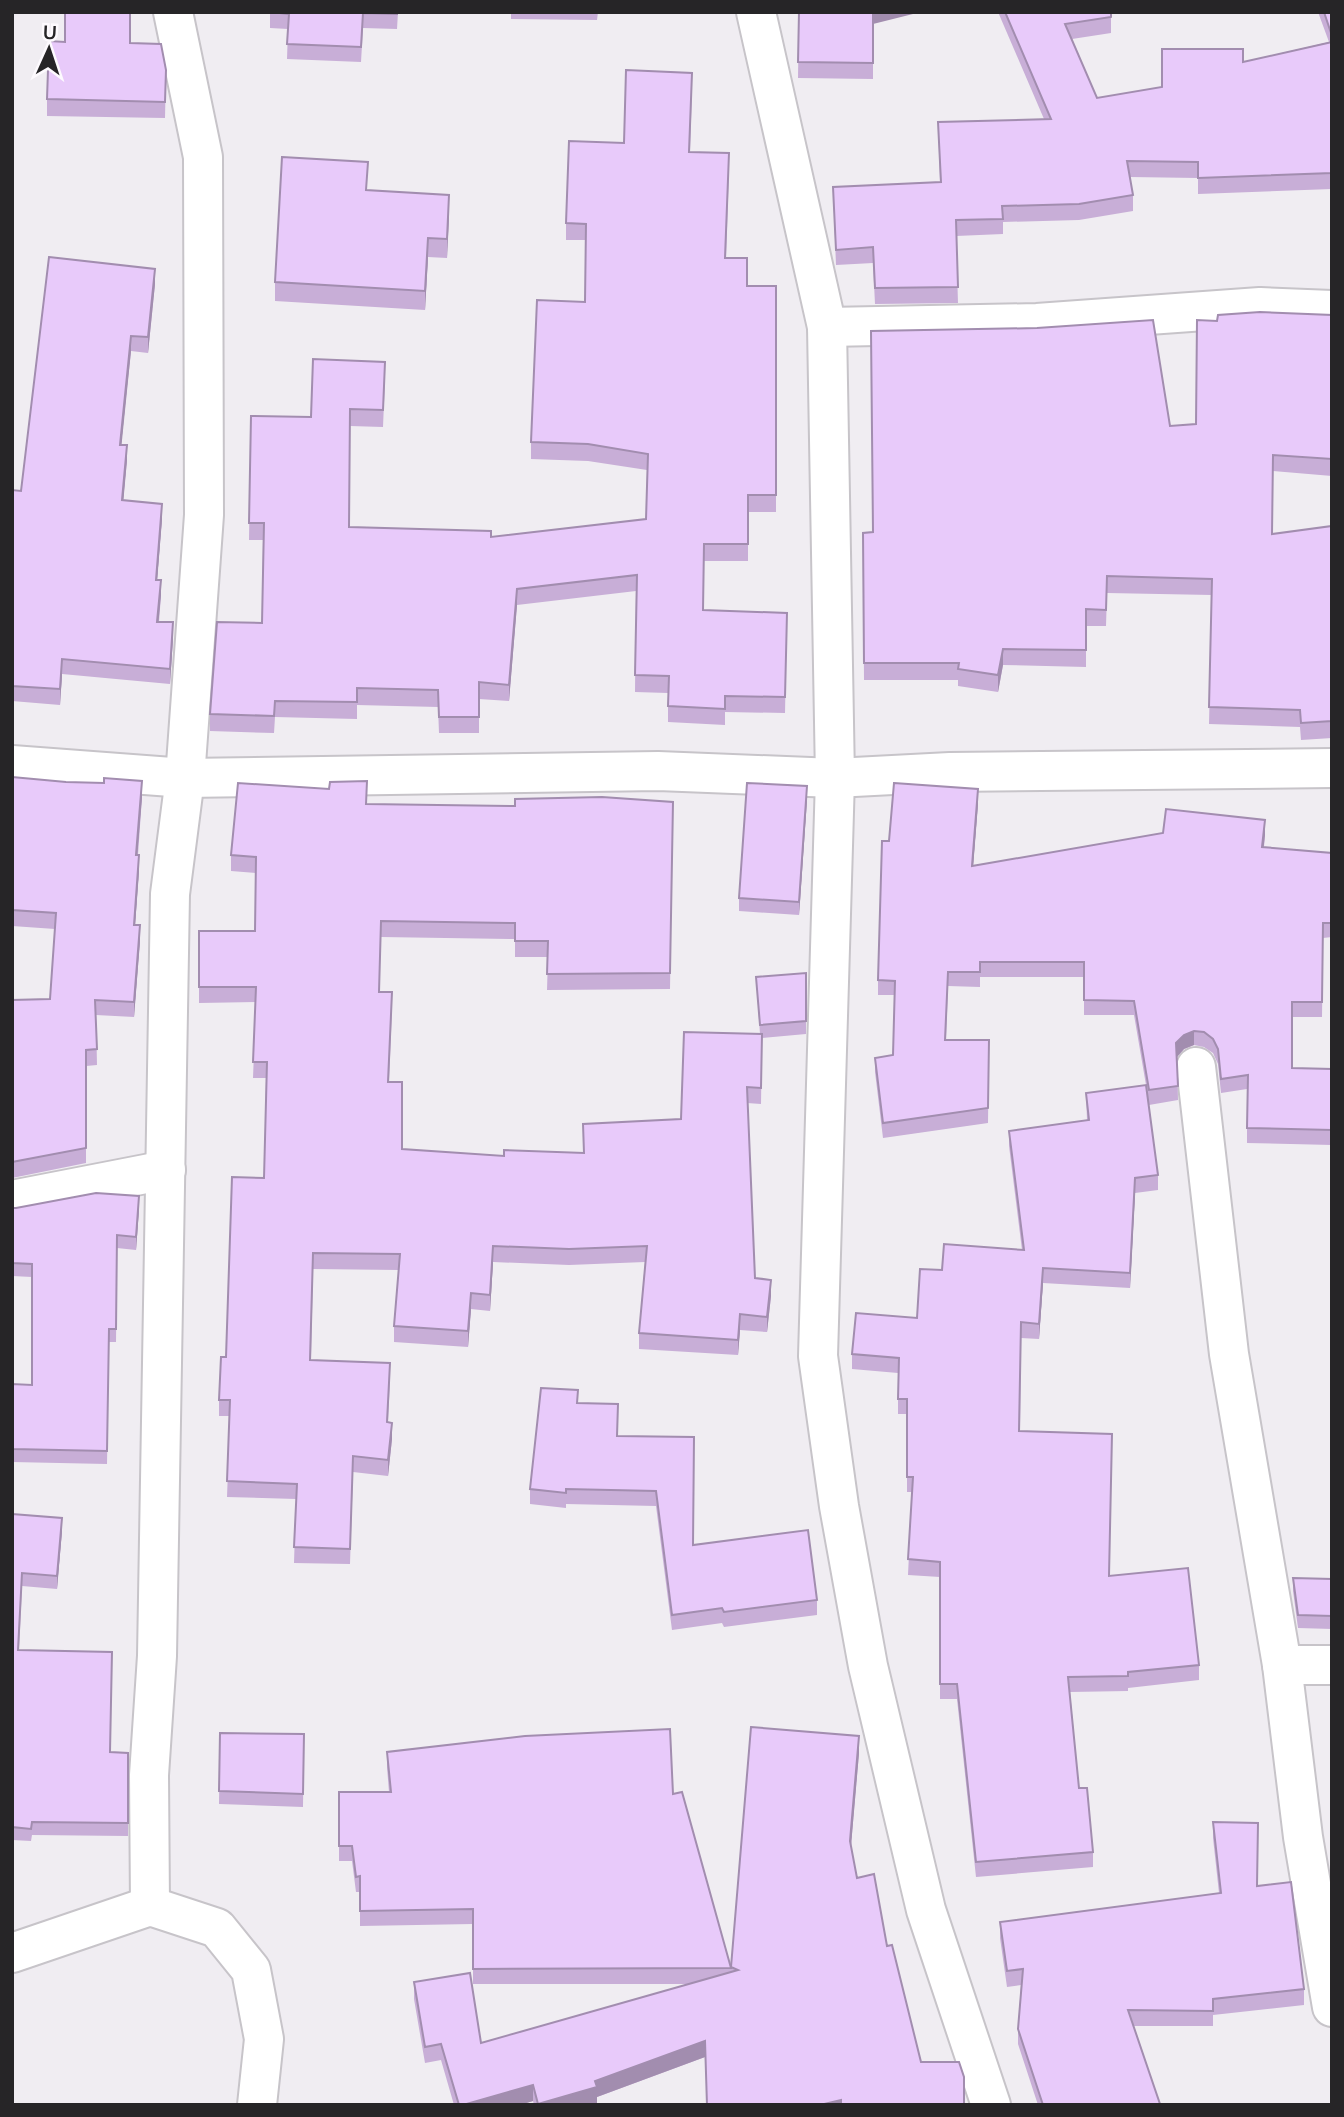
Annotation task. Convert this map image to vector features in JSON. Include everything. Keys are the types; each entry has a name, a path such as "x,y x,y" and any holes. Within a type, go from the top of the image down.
{"street":[{"path":"150,1906 149,1775 157,1656 170,894 185,778 204,515 203,157 173,12"},
{"path":"756,12 827,327 835,778 818,1356 838,1506 868,1666 926,1910 991,2105"},
{"path":"827,327 1037,323 1260,307 1332,310"},
{"path":"12,765 185,778 658,771 835,778 950,772 1332,768"},
{"path":"1196,1067 1229,1354 1282,1665 1303,1838 1332,2007"},
{"path":"12,1200 166,1170"},
{"path":"1282,1665 1332,1665"},
{"path":"12,1953 150,1906 217,1928 251,1970 264,2039 257,2105"}],"building":[{"path":"65,12 130,12 130,43 161,44 166,70 165,102 47,99 49,41 65,42"},
{"path":"270,12 397,12 397,14 363,13 361,47 287,44 289,14"},
{"path":"799,12 873,12 873,63 798,62"},
{"path":"1005,12 1111,12 1111,17 1065,24 1097,98 1162,87 1162,49 1243,49 1243,62 1332,42 1332,173 1198,178 1198,162 1127,161 1133,195 1079,204 1002,206 1003,219 956,220 958,287 875,288 873,247 836,250 833,187 941,182 938,122 1051,119"},
{"path":"1324,12 1332,12 1332,36"},
{"path":"626,70 692,73 689,152 729,153 725,258 747,258 747,286 776,286 776,495 748,495 748,544 704,544 703,610 787,613 785,697 725,696 725,709 668,706 669,676 635,675 637,575 517,589 509,685 479,682 479,717 439,717 438,690 357,688 357,702 275,701 274,716 210,714 217,622 262,623 264,523 249,523 251,416 311,417 313,359 385,362 383,410 350,409 349,527 491,531 491,537 646,519 648,454 588,444 531,442 537,300 585,302 586,224 566,223 569,141 624,143"},
{"path":"282,157 368,162 366,190 449,195 447,239 428,238 425,291 275,282"},
{"path":"49,257 155,269 148,337 131,336 120,445 127,445 122,500 162,504 156,580 161,580 157,622 173,622 170,669 62,659 60,689 12,686 12,490 21,491"},
{"path":"1260,312 1332,315 1332,459 1273,455 1272,534 1332,526 1332,721 1301,723 1300,710 1209,707 1212,579 1107,576 1106,610 1086,609 1086,650 1003,649 998,675 958,669 959,663 864,663 863,533 873,532 871,331 1037,328 1153,320 1170,426 1196,424 1197,320 1217,321 1218,315"},
{"path":"12,777 66,782 104,783 104,778 142,781 136,855 139,855 134,925 140,925 134,1002 95,1000 97,1049 86,1050 86,1148 12,1162 12,1000 50,999 56,913 12,910"},
{"path":"367,781 366,804 515,806 515,799 602,797 673,802 670,973 547,974 548,941 515,941 515,923 381,921 379,992 392,992 388,1082 402,1082 402,1149 504,1156 504,1150 584,1153 583,1124 681,1119 684,1032 762,1034 761,1088 747,1087 755,1278 771,1280 767,1317 740,1314 738,1340 639,1333 647,1246 569,1249 493,1246 490,1295 471,1293 468,1331 394,1326 400,1254 313,1253 310,1360 390,1363 387,1422 392,1423 388,1460 353,1456 350,1549 294,1547 297,1484 227,1481 230,1400 219,1400 221,1357 226,1357 232,1177 264,1178 267,1062 253,1062 256,987 199,987 199,931 255,931 256,857 231,855 238,783 329,789 330,782"},
{"path":"747,783 807,786 799,902 739,898"},
{"path":"894,783 978,789 972,866 1163,833 1166,809 1265,820 1262,847 1332,853 1332,923 1323,923 1322,1002 1292,1002 1292,1068 1332,1069 1332,1130 1247,1128 1248,1075 1221,1079 1218,1049 1213,1039 1204,1032 1194,1031 1184,1035 1176,1043 1178,1086 1149,1090 1134,1001 1084,1000 1084,962 980,962 980,972 948,972 945,1040 989,1040 988,1108 883,1123 875,1058 893,1055 895,981 878,980 882,841 889,841"},
{"path":"806,973 806,1021 760,1025 756,977"},
{"path":"1146,1085 1158,1175 1135,1178 1130,1273 1043,1268 1039,1324 1021,1322 1019,1431 1112,1434 1109,1576 1188,1568 1199,1665 1128,1672 1128,1676 1068,1677 1079,1788 1087,1788 1093,1852 976,1862 957,1684 940,1684 940,1562 908,1559 913,1477 907,1477 907,1399 898,1399 899,1358 852,1354 856,1313 917,1318 920,1269 942,1270 944,1244 1024,1250 1009,1131 1089,1120 1086,1093"},
{"path":"96,1193 139,1196 136,1237 117,1235 116,1329 109,1329 107,1451 12,1449 12,1384 32,1385 32,1264 12,1263 12,1208"},
{"path":"541,1388 578,1390 577,1403 618,1404 617,1436 694,1437 693,1545 808,1530 817,1600 724,1612 722,1608 672,1615 656,1491 566,1489 566,1493 530,1489"},
{"path":"12,1514 62,1518 57,1576 22,1573 18,1650 112,1652 110,1752 128,1753 128,1823 32,1822 31,1829 12,1827"},
{"path":"1293,1578 1332,1579 1332,1616 1298,1615"},
{"path":"751,1727 859,1736 850,1841 857,1878 874,1874 887,1946 892,1945 921,2062 959,2062 964,2077 964,2105 841,2105 841,2100 820,2105 707,2105 705,2041 595,2081 597,2087 538,2104 533,2085 459,2105 441,2044 425,2047 414,1982 470,1973 481,2043 738,1970 731,1967"},
{"path":"670,1729 673,1794 682,1792 731,1968 473,1969 473,1909 360,1911 360,1876 356,1877 352,1846 339,1846 339,1792 391,1792 387,1752 525,1736"},
{"path":"220,1733 304,1734 303,1794 219,1791"},
{"path":"1213,1822 1258,1823 1257,1886 1291,1882 1304,1989 1213,1999 1213,2011 1128,2010 1160,2104 1043,2105 1018,2029 1023,1969 1007,1971 1000,1922 1221,1893"}]}
